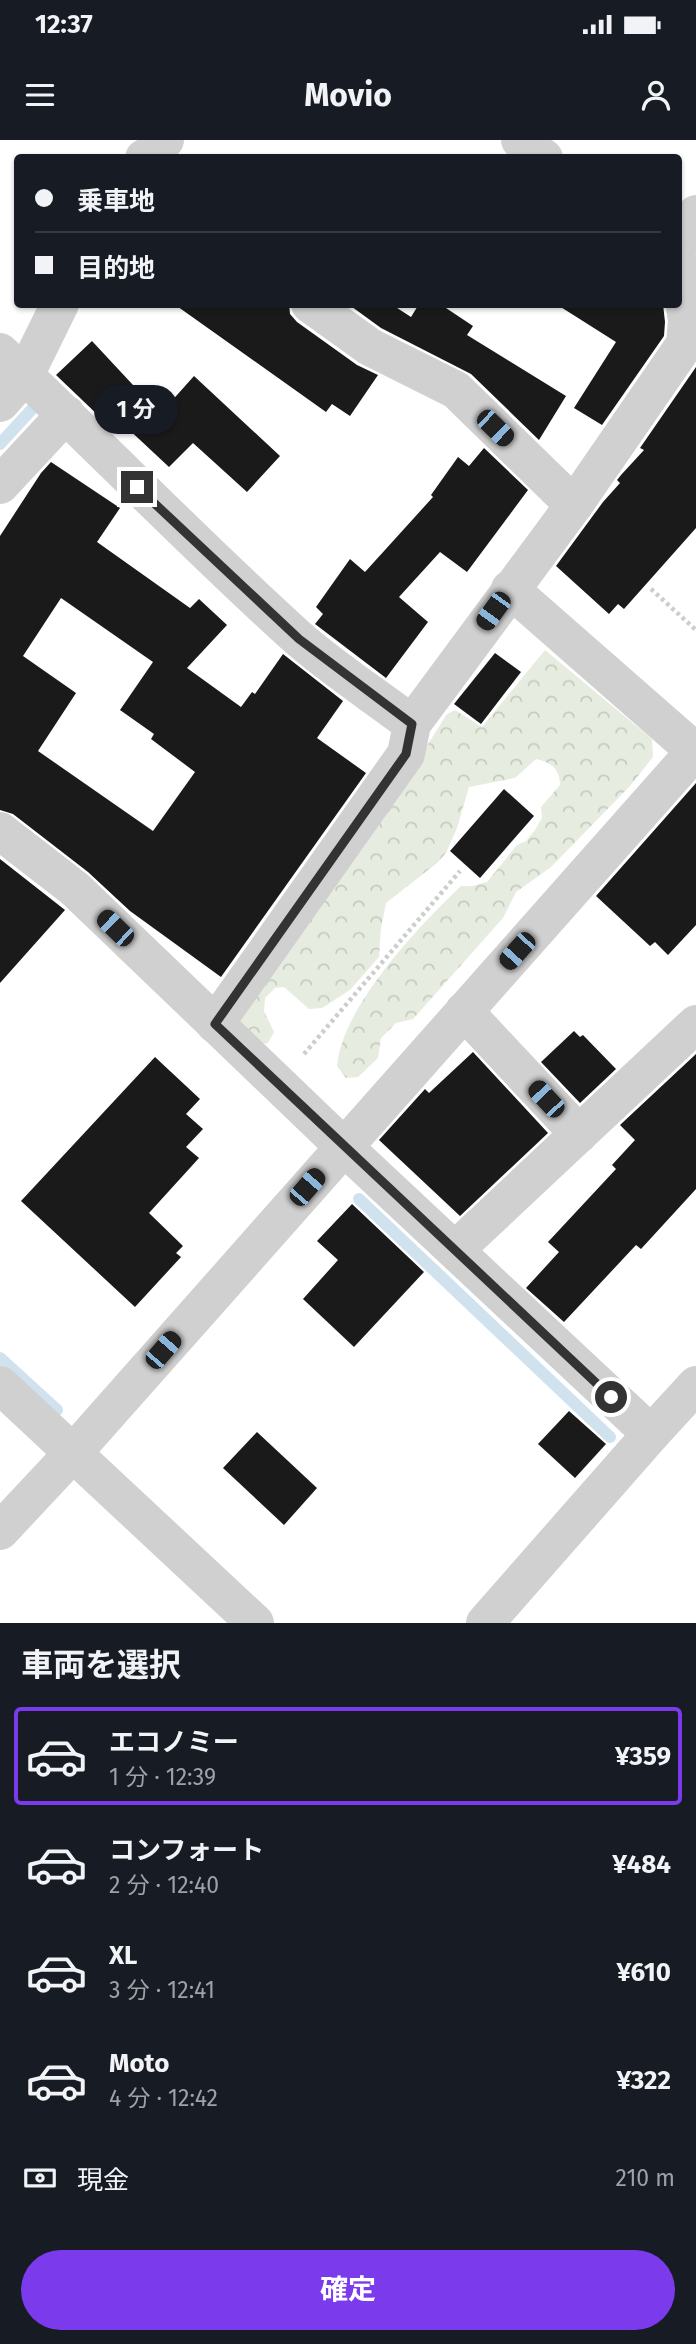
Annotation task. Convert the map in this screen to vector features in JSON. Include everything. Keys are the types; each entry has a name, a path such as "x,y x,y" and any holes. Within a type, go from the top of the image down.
{"street":[{"path":"520,140 539,154"},
{"path":"682,233 696,215"},
{"path":"215,1024 406,754 412,724 574,505 685,344 692,323 682,278"},
{"path":"57,308 8,377 66,414 137,487 299,639 412,724"},
{"path":"316,308 370,347 456,390 574,505"},
{"path":"0,485 66,414"},
{"path":"0,1531 73,1453 696,751 510,589"},
{"path":"0,831 75,889 343,1146 651,1434"},
{"path":"464,1011 579,1134"},
{"path":"455,1250 696,1024"},
{"path":"0,1385 255,1623"},
{"path":"485,1623 696,1385"}],"path":[{"path":"651,589 696,630"},
{"path":"278,1084 460,871"}],"green space":[{"path":"545,650 652,739 653,757 630,786 551,867 516,892 503,918 413,1019 396,1023 381,1038 378,1058 358,1077 346,1078 337,1066 342,1043 352,1019 367,994 404,945 461,886 487,882 517,845 526,841 535,830 542,818 541,807 560,785 558,775 550,764 536,759 515,778 469,787 457,828 446,853 386,903 379,957 350,990 322,1008 309,1009 284,987 275,988 265,998 264,1011 274,1032 268,1043 256,1045 233,1024 416,763 447,714 455,710 482,727"}],"building":[{"path":"180,308 289,308 290,314 297,322 357,365 378,375 350,416 332,404 326,412"},
{"path":"354,308 397,308 411,317 417,308 446,308 473,326 467,335 566,396 539,440 471,374 381,328"},
{"path":"562,308 663,308 664,336 602,425 574,408 616,342"},
{"path":"92,341 160,414 194,376 280,456 247,492 193,443 169,467 109,411 101,418 56,375"},
{"path":"696,367 696,528 624,609 618,604 609,614 556,566 620,483 617,480 644,450 640,448"},
{"path":"484,448 528,490 467,572 440,552 399,597 428,622 386,678 315,624 323,614 316,607 350,559 365,572 433,497 431,495 458,457 469,466"},
{"path":"51,462 120,508 97,542 190,608 199,599 227,625 187,668 241,707 252,692 255,694 283,654 343,701 317,738 366,773 221,977 130,911 88,872 13,814 0,810 0,536","holes":["61,598 153,662 120,710 154,734 151,739 195,772 153,831 38,751 76,693 23,656"]},
{"path":"495,653 521,672 481,724 454,704"},
{"path":"696,783 696,925 668,955 655,942 650,946 596,896"},
{"path":"504,789 534,816 480,878 450,851"},
{"path":"0,859 65,910 0,983"},
{"path":"574,1031 580,1037 583,1035 616,1069 580,1103 541,1062"},
{"path":"473,1052 548,1133 460,1216 379,1140 425,1089 429,1093"},
{"path":"696,1054 696,1189 641,1249 636,1245 564,1322 526,1288 559,1252 548,1242 616,1169 612,1165 635,1140 620,1125"},
{"path":"155,1057 200,1099 186,1114 203,1129 186,1147 199,1158 149,1213 183,1246 176,1253 181,1257 135,1307 21,1201"},
{"path":"352,1204 424,1272 354,1347 303,1299 338,1260 317,1241"},
{"path":"569,1411 606,1444 575,1478 538,1444"},
{"path":"257,1432 317,1488 284,1525 223,1468"}],"waterway":[{"path":"0,444 33,408"},
{"path":"359,1199 610,1437"},
{"path":"0,1358 57,1410"}],"route":[{"path":"137,487 299,639 412,724 406,754 215,1024 611,1397"}]}
